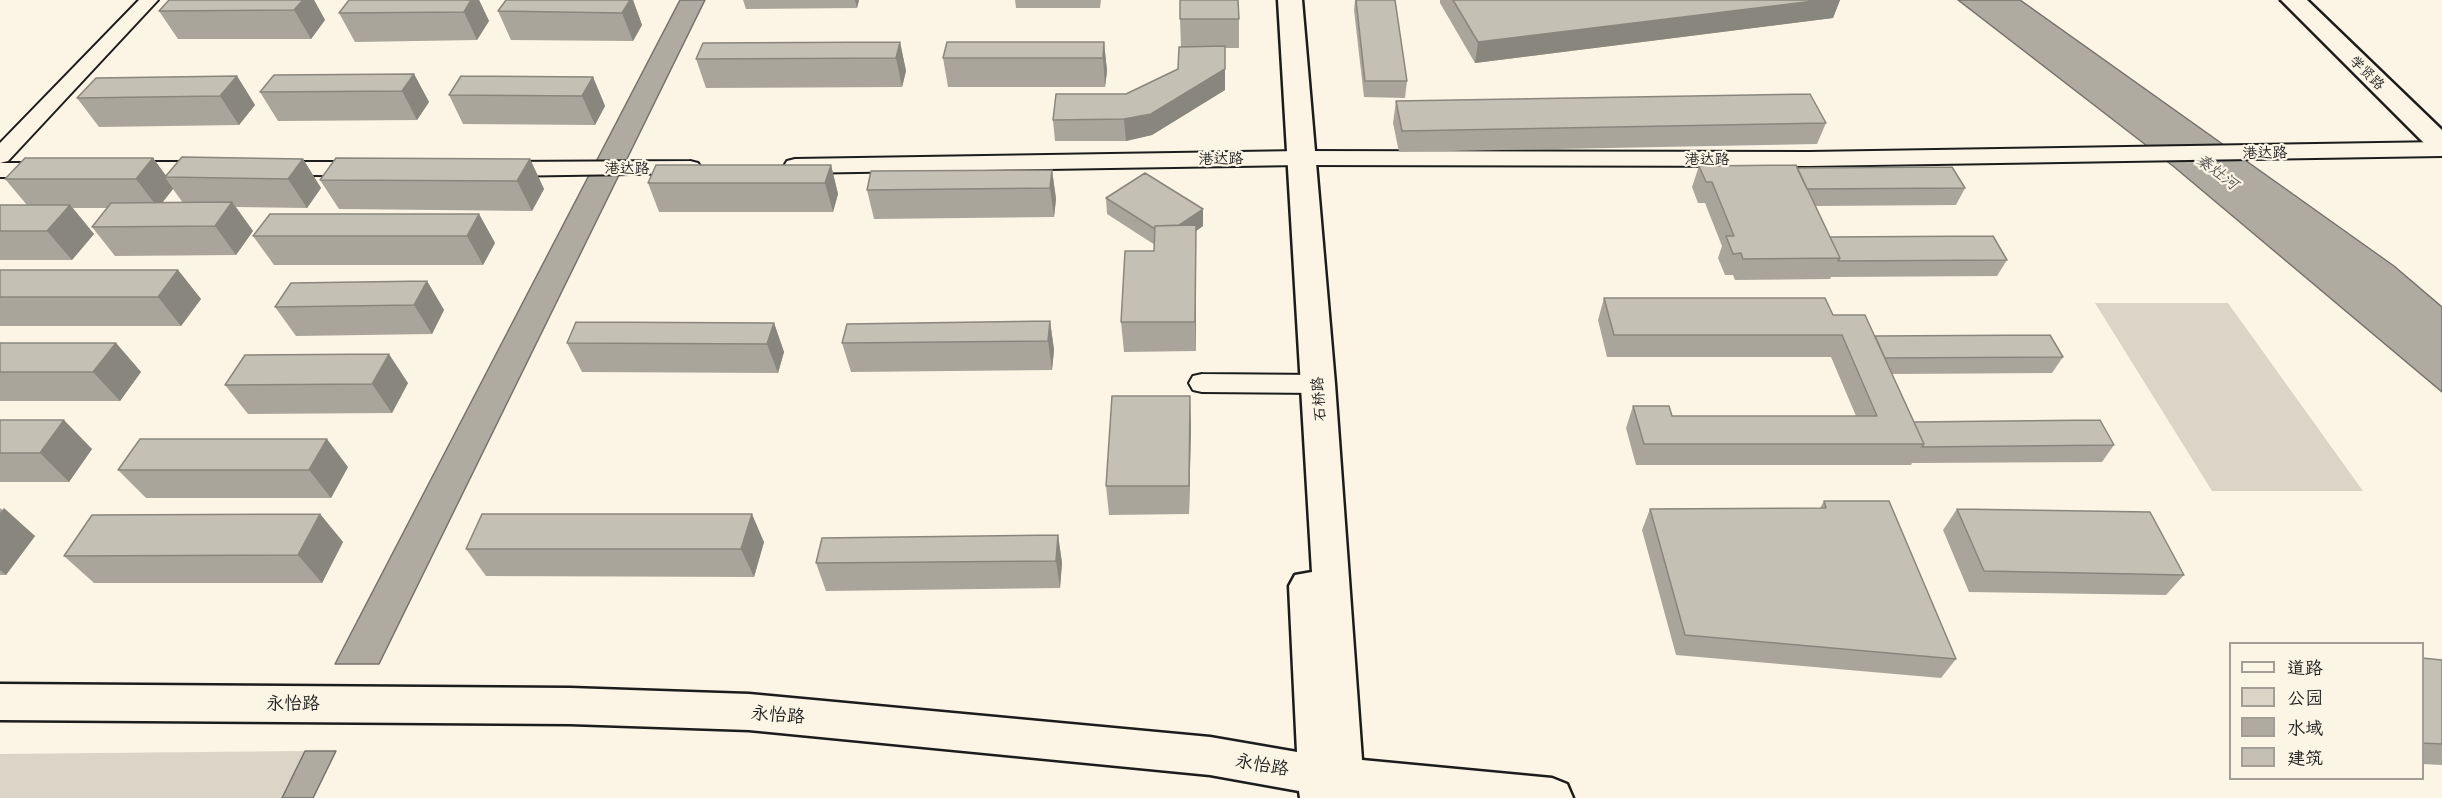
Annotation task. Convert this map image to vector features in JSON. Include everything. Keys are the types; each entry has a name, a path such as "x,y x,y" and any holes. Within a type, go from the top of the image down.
{"street":[{"path":"0,156 148,0"},
{"name":"石桥路","path":"1276,0 1293,158 1331,787"},
{"name":"石桥路","path":"1290,0 1293,158"},
{"name":"学贤路","path":"2293,0 2442,147"},
{"name":"港达路","path":"771,166 1293,158 1809,159 2145,153 2255,154 2442,147"},
{"name":"港达路","path":"483,169 711,167"},
{"path":"106,170 224,169"},
{"path":"259,169 389,169"},
{"path":"0,170 71,170"},
{"path":"1202,383 1308,384"},
{"name":"永怡路","path":"0,702 570,706 749,712 1210,756 1331,787 1552,798"}],"green space":[{"path":"2095,303 2228,303 2363,491 2212,491"},
{"path":"305,751 282,798 0,798 0,754"}],"water":[{"path":"680,0 705,0 379,664 335,664"},
{"name":"秦灶河","path":"1958,0 2020,0 2394,266 2442,307 2442,392 2173,166"},
{"path":"305,751 336,751 313,798 282,798"}],"building":[{"path":"169,0 303,0 294,10 159,11"},
{"path":"349,0 471,0 464,12 339,13"},
{"path":"506,0 630,0 622,13 498,11"},
{"path":"1180,0 1238,0 1239,19 1180,19"},
{"path":"1356,0 1395,0 1407,81 1365,81"},
{"path":"1453,0 1822,0 1478,42"},
{"path":"900,42 896,58 696,59 703,43"},
{"path":"947,42 1104,42 1103,58 943,58"},
{"path":"1225,46 1225,69 1151,114 1124,119 1053,120 1056,94 1126,94 1178,69 1179,47"},
{"path":"414,74 402,91 260,92 274,75"},
{"path":"237,76 220,96 77,98 96,78"},
{"path":"461,76 593,77 582,96 449,95"},
{"path":"1810,94 1826,123 1402,131 1396,101"},
{"path":"182,157 303,159 288,179 165,177"},
{"path":"25,158 153,158 136,179 5,179"},
{"path":"336,158 530,159 517,181 320,180"},
{"path":"656,165 831,165 825,183 648,183"},
{"path":"1796,165 1840,258 1743,259 1741,253 1733,254 1726,236 1734,236 1712,182 1706,182 1699,166"},
{"path":"1952,167 1965,188 1807,189 1797,168"},
{"path":"1052,170 1050,188 867,190 871,171"},
{"path":"1145,173 1203,209 1179,225 1155,226 1155,229 1106,198"},
{"path":"232,202 215,226 92,227 111,203"},
{"path":"0,205 70,205 47,231 0,231"},
{"path":"270,214 479,214 467,236 253,236"},
{"path":"1196,225 1195,322 1121,322 1125,251 1154,251 1155,226"},
{"path":"1993,236 2007,260 1838,261 1840,258 1830,237"},
{"path":"0,270 178,270 158,297 0,297"},
{"path":"427,281 414,305 275,307 291,283"},
{"path":"1604,298 1825,298 1833,315 1865,315 1924,444 1644,444 1633,406 1669,406 1672,416 1877,416 1842,335 1614,335"},
{"path":"1050,321 1048,341 842,343 847,324"},
{"path":"576,322 774,323 767,344 567,343"},
{"path":"2050,335 2063,357 1885,358 1875,336"},
{"path":"0,343 116,343 93,372 0,372"},
{"path":"389,354 372,384 225,385 245,355"},
{"path":"1112,396 1190,396 1189,486 1106,486"},
{"path":"0,420 64,420 40,453 0,453"},
{"path":"2100,420 2114,445 1922,447 1924,444 1914,422"},
{"path":"140,439 327,439 309,470 118,470"},
{"path":"1824,501 1889,501 1956,659 1685,635 1650,509 1826,508"},
{"path":"1957,509 2150,512 2184,575 1984,571"},
{"path":"320,514 298,555 64,556 92,515"},
{"path":"482,514 752,514 741,549 466,549"},
{"path":"1058,535 1056,561 816,563 822,538"},
{"path":"2424,658 2442,660 2442,744 2424,743"}]}
